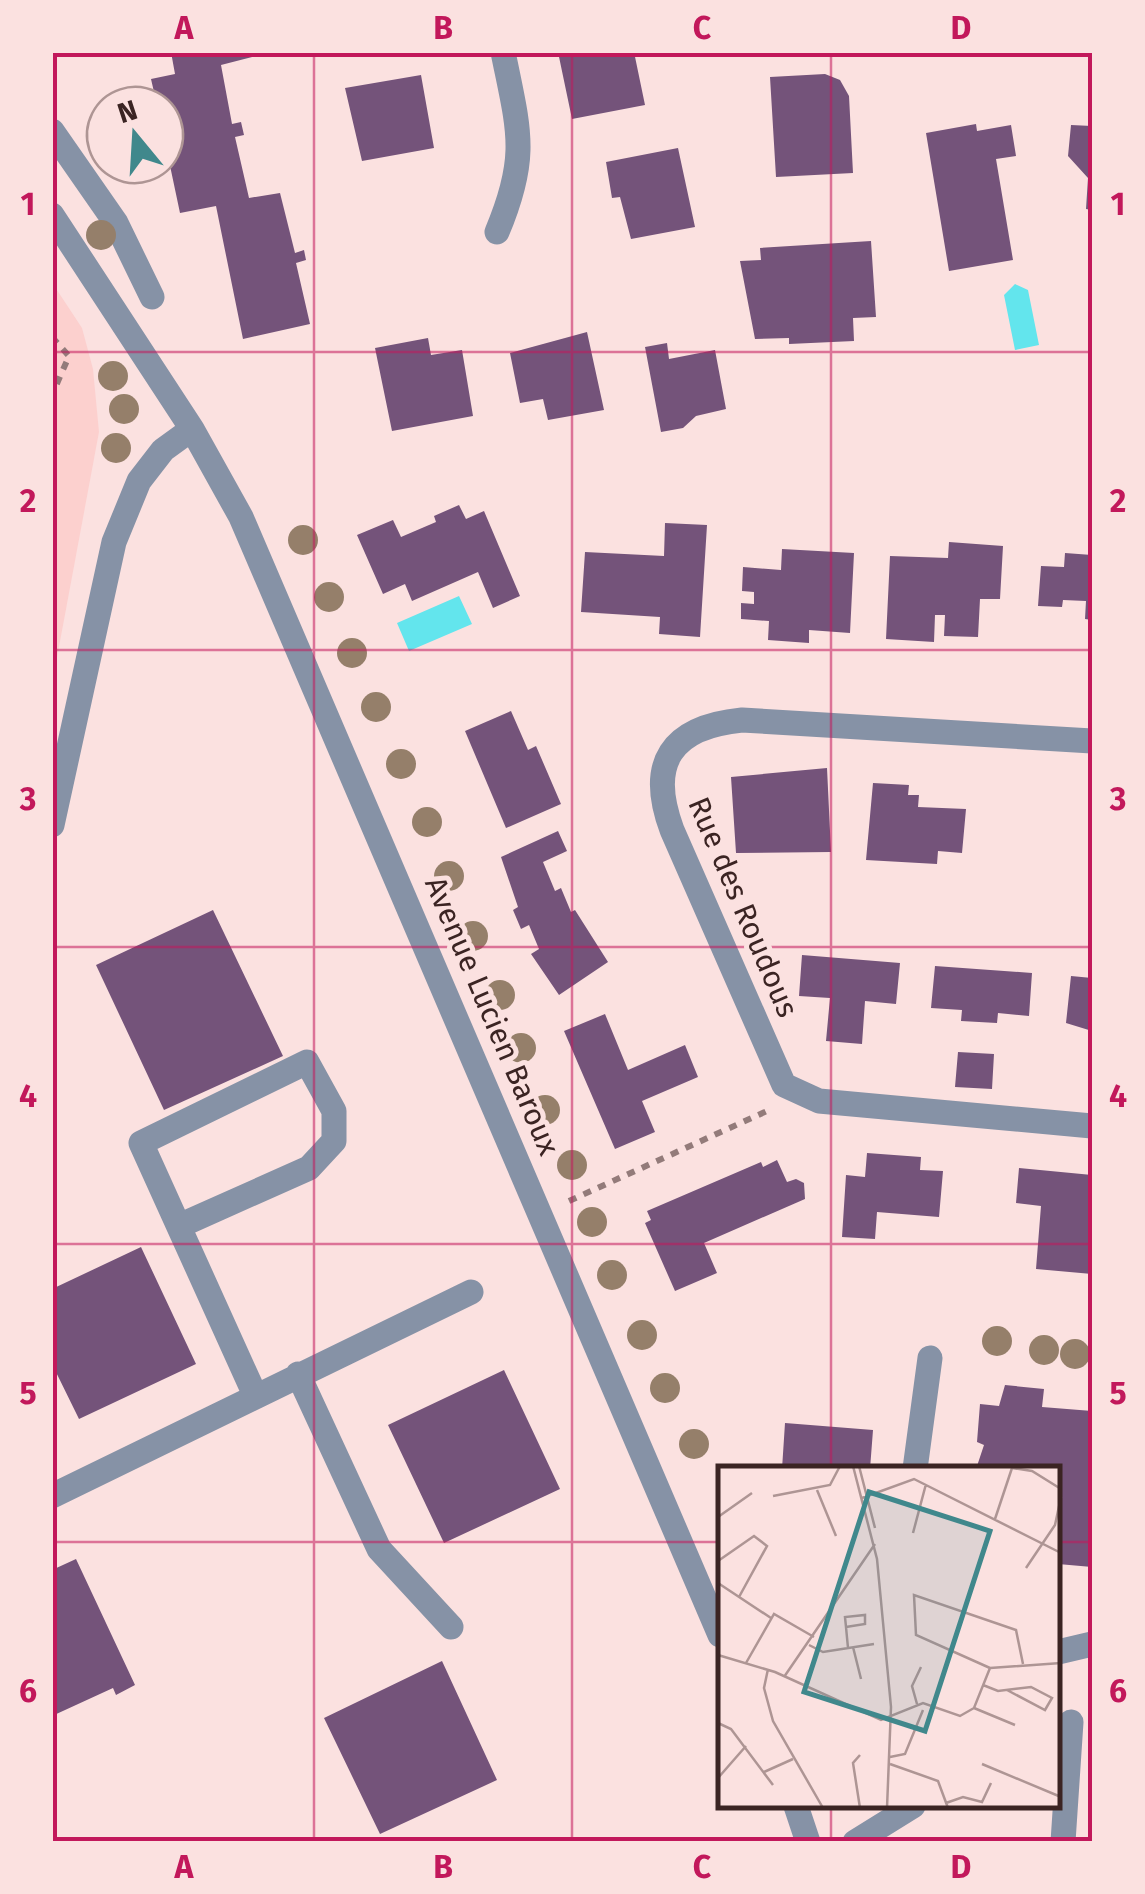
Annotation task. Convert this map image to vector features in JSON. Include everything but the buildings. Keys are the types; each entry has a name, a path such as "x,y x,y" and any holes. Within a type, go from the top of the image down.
{"street":[{"path":"496,232 517,184 519,134 503,52"},
{"path":"52,131 116,223 152,298"},
{"name":"Avenue Lucien Baroux","path":"52,215 192,429 257,550 718,1630"},
{"path":"52,825 114,542 139,481 163,450 192,429"},
{"name":"Rue des Roudous","path":"803,1096 784,1084 768,1052 661,802 660,778 667,756 680,740 696,729 742,720 1092,741"},
{"path":"179,1226 309,1168 334,1141 334,1110 307,1062 142,1143 179,1226 256,1396"},
{"path":"803,1096 1092,1126"},
{"path":"52,1496 470,1292"},
{"path":"915,1466 930,1358"},
{"path":"298,1374 379,1549 451,1627"},
{"path":"1060,1652 1092,1644"},
{"path":"1064,1842 1071,1722"},
{"path":"797,1809 808,1842"},
{"path":"855,1842 908,1809"}],"path":[{"path":"52,337 69,356 52,395"},
{"path":"541,1215 736,1123 803,1096"}],"shaded area":[{"path":"53,284 82,328 93,369 99,432 53,679"}],"water":[{"path":"1015,284 1028,290 1039,345 1015,350 1004,295"},
{"path":"459,596 472,624 409,651 397,623"}]}
